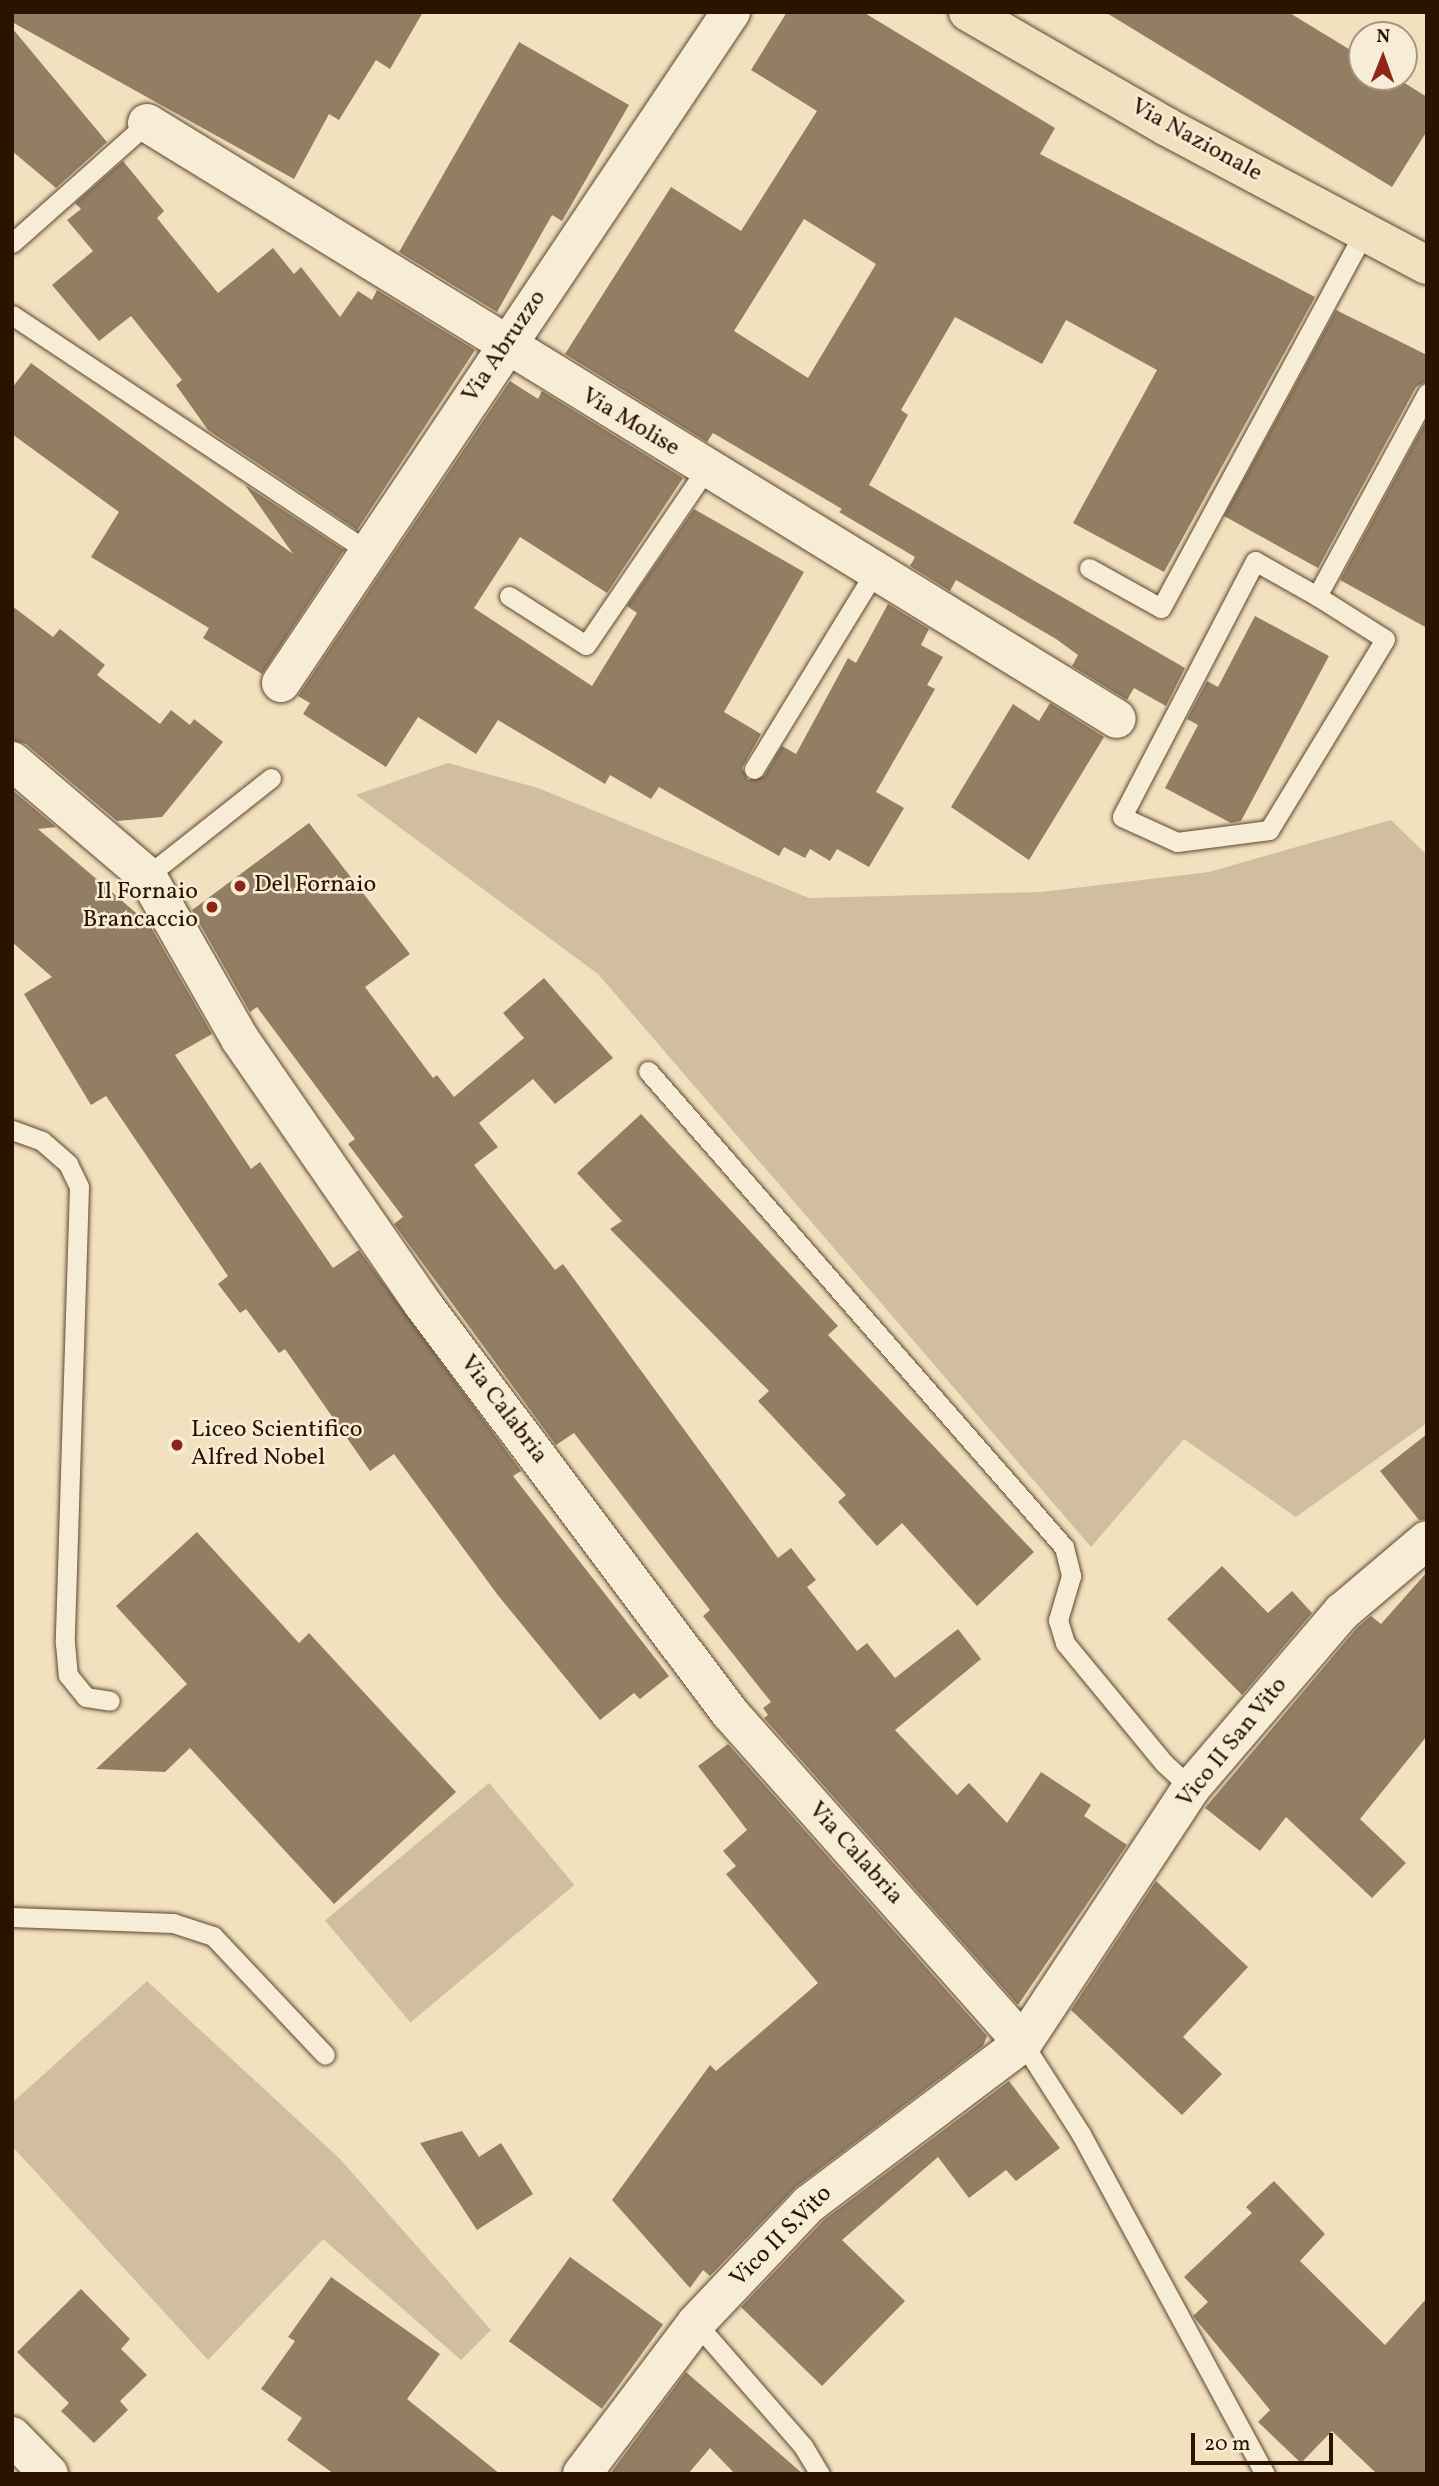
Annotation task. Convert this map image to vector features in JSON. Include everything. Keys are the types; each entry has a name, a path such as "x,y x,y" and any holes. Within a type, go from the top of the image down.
{"main road":[{"name":"Via Nazionale","path":"968,12 1427,265"}],"street":[{"name":"Via Abruzzo","path":"281,683 731,12"},
{"name":"Via Molise","path":"147,123 874,573 1117,719"},
{"name":"Via Calabria","path":"12,761 148,876 240,1039 447,1336 730,1713 1023,2043"},
{"name":"Vico II San Vito","path":"1023,2043 1191,1787 1342,1612 1427,1540"},
{"name":"Vico II S.Vito","path":"582,2474 696,2323 809,2204 1023,2043"},
{"path":"12,2436 49,2474"}],"lane":[{"path":"12,243 147,123"},
{"path":"1089,568 1161,608 1364,232"},
{"path":"12,315 367,551"},
{"path":"1317,596 1427,393"},
{"path":"509,596 586,645 706,469"},
{"path":"1255,561 1317,596 1385,639 1269,830 1177,842 1122,817 1255,561"},
{"path":"754,769 874,573"},
{"path":"148,876 271,778"},
{"path":"648,1071 1064,1547 1071,1576 1058,1620 1065,1643 1164,1763 1191,1787"},
{"path":"12,1130 42,1141 68,1164 79,1187 65,1643 68,1675 86,1697 110,1701"},
{"path":"12,1917 173,1923 213,1936 325,2055"},
{"path":"1023,2043 1081,2134 1265,2474"},
{"path":"696,2323 803,2446 820,2474"}],"shaded area":[{"path":"448,763 538,788 809,898 1041,892 1209,872 1391,820 1427,855 1427,1423 1296,1517 1184,1439 1091,1547 598,974 356,795"},
{"path":"489,1783 574,1885 411,2022 325,1921"},
{"path":"147,1981 339,2158 491,2330 461,2360 323,2239 208,2360 12,2146 12,2103"}],"building":[{"path":"12,12 423,12 390,69 376,60 339,120 329,114 294,179 12,22"},
{"path":"787,12 863,12 1055,128 1040,154 1315,297 1164,572 1073,523 1157,370 1066,320 1042,364 955,317 901,410 908,415 869,485 1185,668 1166,706 1134,688 1127,700 1072,666 1078,655 1056,639 956,580 950,591 910,566 915,557 839,512 842,509 713,433 707,442 565,354 671,187 741,231 817,111 751,70","holes":["804,219 876,264 808,378 734,331"]},
{"path":"1105,12 1288,12 1348,48 1348,91 1417,91 1427,97 1427,131 1392,187"},
{"path":"12,28 107,142 56,188 12,151"},
{"path":"519,42 629,105 562,221 552,215 497,312 399,252"},
{"path":"123,161 164,211 157,218 218,293 273,248 294,274 301,267 340,317 358,291 372,300 377,290 475,350 357,530 208,430 176,385 182,380 131,316 99,341 52,285 93,251 67,220 81,209 75,203"},
{"path":"1336,310 1427,355 1427,381 1416,387 1318,568 1224,516"},
{"path":"31,363 293,554 245,485 344,550 262,674 203,638 209,628 91,557 119,512 12,434 12,388"},
{"path":"510,381 538,399 542,391 683,478 607,593 520,537 474,608 592,686 637,613 627,606 694,509 804,572 724,712 761,734 742,768 748,780 764,776 782,746 796,754 848,658 856,663 888,604 929,629 921,645 943,657 927,685 935,689 876,792 904,808 869,867 837,849 830,861 810,849 805,858 784,847 779,856 659,787 651,799 610,775 605,784 498,720 476,754 418,717 386,767 303,714 310,703 298,696"},
{"path":"1427,419 1427,628 1340,580"},
{"path":"12,606 53,637 60,629 105,665 97,675 160,724 171,710 190,725 194,719 223,742 162,817 117,821 26,744 12,740"},
{"path":"1255,616 1329,656 1241,821 1231,823 1165,788 1198,725 1187,719 1207,681 1218,687"},
{"path":"1050,703 1104,737 1029,860 951,807 1013,704 1039,721"},
{"path":"12,790 56,827 38,829 149,924 212,1034 175,1055 251,1169 260,1162 333,1268 359,1250 521,1471 513,1476 669,1676 640,1699 634,1693 600,1720 497,1594 394,1454 370,1471 285,1349 279,1353 246,1309 240,1313 218,1284 228,1276 106,1096 91,1105 24,994 52,977 12,942"},
{"path":"309,823 410,954 365,987 433,1078 437,1075 454,1097 524,1038 503,1013 544,978 613,1058 555,1104 533,1079 479,1123 498,1147 474,1165 555,1270 563,1264 778,1558 791,1548 816,1580 807,1587 857,1651 867,1643 895,1678 958,1629 981,1659 895,1730 957,1795 969,1783 1007,1823 1041,1772 1091,1805 1084,1816 1127,1845 1018,2005 764,1718 768,1715 763,1708 771,1702 703,1616 710,1610 574,1433 556,1445 394,1224 403,1217 348,1144 355,1139 257,1007 250,1012 192,910"},
{"path":"641,1114 838,1326 828,1335 1034,1552 977,1606 902,1523 877,1546 838,1502 846,1495 758,1401 769,1391 610,1229 622,1221 577,1173"},
{"path":"1427,1434 1427,1519 1419,1520 1380,1471"},
{"path":"197,1532 299,1643 309,1633 456,1792 334,1904 190,1748 165,1772 96,1769 187,1684 116,1606"},
{"path":"1222,1566 1268,1613 1292,1591 1312,1613 1242,1695 1167,1619"},
{"path":"1427,1572 1427,1736 1360,1819 1406,1863 1372,1898 1286,1817 1260,1851 1205,1808 1357,1628 1371,1616 1381,1624"},
{"path":"728,1744 987,2036 983,2046 796,2187 710,2276 703,2270 690,2288 612,2200 710,2065 716,2071 818,1983 726,1874 736,1866 723,1851 747,1830 698,1766"},
{"path":"1156,1881 1248,1967 1183,2037 1222,2074 1182,2115 1071,2010"},
{"path":"1009,2081 1060,2148 1016,2181 1006,2170 969,2198 938,2157 842,2240 905,2301 822,2386 741,2307 824,2220"},
{"path":"462,2131 479,2157 501,2143 533,2194 477,2230 420,2143"},
{"path":"1274,2181 1325,2234 1300,2261 1385,2345 1427,2298 1427,2474 1377,2474 1332,2431 1301,2463 1258,2422 1270,2410 1193,2316 1208,2302 1184,2277 1252,2213 1246,2207"},
{"path":"570,2257 663,2325 602,2409 509,2341"},
{"path":"331,2277 440,2354 407,2399 500,2474 334,2474 287,2440 302,2418 261,2389 295,2341 288,2337"},
{"path":"81,2289 130,2339 121,2349 147,2375 120,2401 128,2410 94,2443 61,2411 69,2403 17,2352"},
{"path":"686,2372 803,2474 735,2474 710,2448 688,2474 610,2474"}],"place":[{"name":"Del Fornaio","path":"240,886"},
{"name":"Il Fornaio Brancaccio","path":"212,907"},
{"name":"Liceo Scientifico Alfred Nobel","path":"177,1445"}]}
